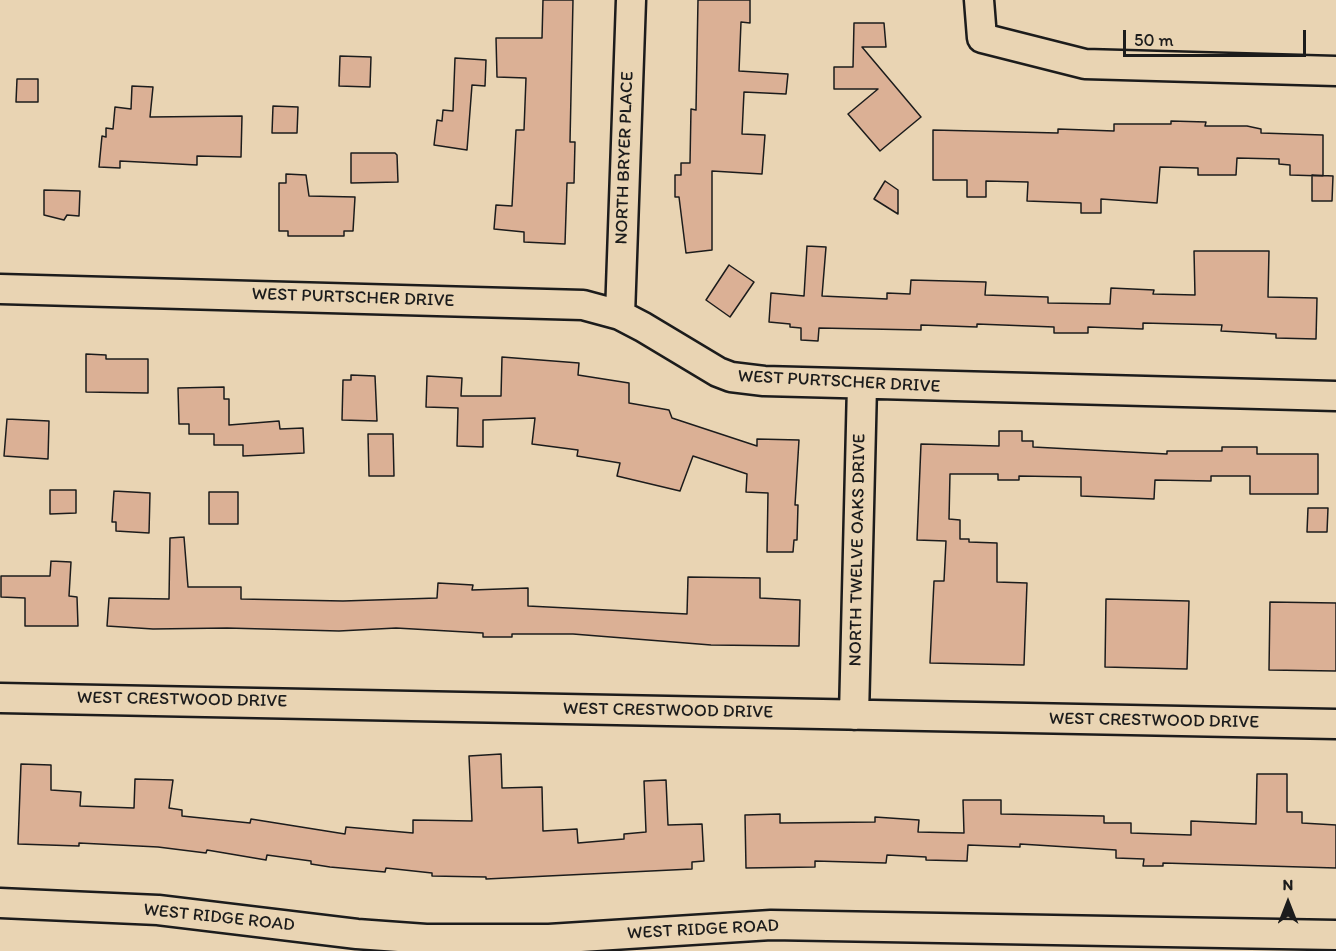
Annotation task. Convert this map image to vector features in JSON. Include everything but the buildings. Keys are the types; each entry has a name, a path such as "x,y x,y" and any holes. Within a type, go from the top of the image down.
{"street":[{"name":"NORTH BRYER PLACE","path":"620,315 631,0"},
{"path":"979,0 982,38 1085,64 1336,71"},
{"name":"WEST PURTSCHER DRIVE","path":"0,289 593,306 620,315 700,363 731,377 764,381 1336,396"},
{"name":"NORTH TWELVE OAKS DRIVE","path":"854,715 862,385"},
{"name":"WEST CRESTWOOD DRIVE","path":"0,698 1336,724"},
{"name":"WEST RIDGE ROAD","path":"0,903 158,910 357,934 426,939 549,939 693,928 771,925 828,938 1336,935"}]}
